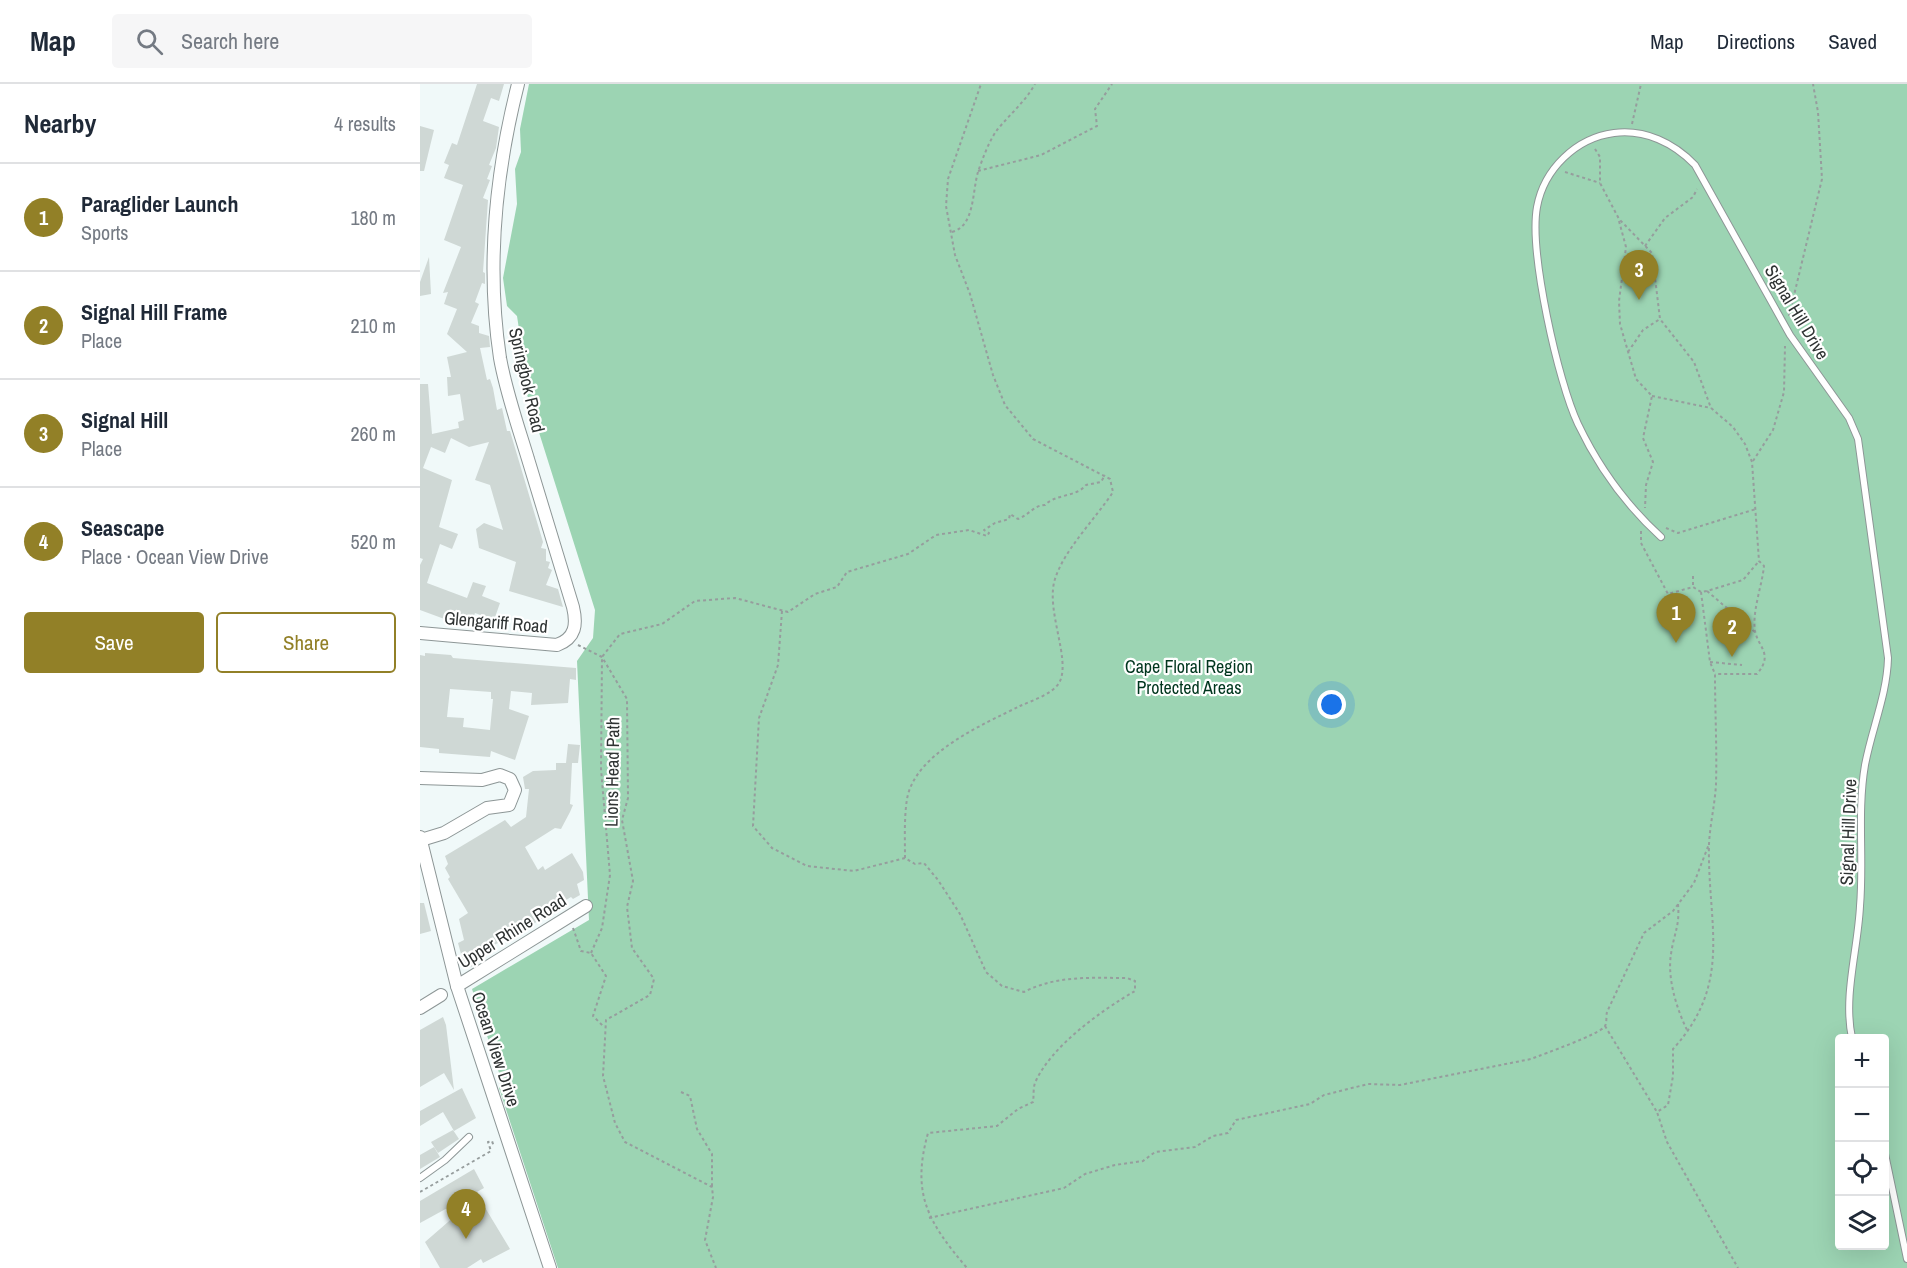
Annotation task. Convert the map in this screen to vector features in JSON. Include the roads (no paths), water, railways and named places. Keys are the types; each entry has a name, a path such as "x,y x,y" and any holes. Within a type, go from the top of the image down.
{"street":[{"name":"Springbok Road","path":"518,84 500,160 495,210 492,257 496,323 501,361 512,406 576,619 573,633 568,640"},
{"name":"Glengariff Road","path":"420,633 551,645 568,640"},
{"path":"420,778 482,780 500,775 510,779 515,790 509,805 487,808 444,833 420,838"},
{"name":"Ocean View Drive","path":"420,838 457,986 550,1268"},
{"name":"Upper Rhine Road","path":"457,986 586,906"},
{"path":"420,1008 441,995"}],"lane":[{"name":"Signal Hill Drive","path":"1661,537 1644,522 1609,476 1582,433 1568,400 1555,352 1535,227 1540,195 1555,168 1574,148 1589,139 1608,134 1630,133 1653,137 1671,145 1690,160 1702,175 1786,328 1856,433 1888,650 1886,687 1868,753 1861,793 1861,904 1850,1005 1852,1034"},
{"path":"420,1178 445,1160 469,1137"},
{"path":"1889,1173 1907,1259"}],"place":[{"name":"Signal Hill","path":"1639,300"},
{"name":"Paraglider Launch","path":"1676,643"},
{"name":"Signal Hill Frame","path":"1732,657"},
{"name":"Seascape","path":"466,1239"}],"park label":[{"name":"Cape Floral Region Protected Areas","path":"1189,676"}]}
